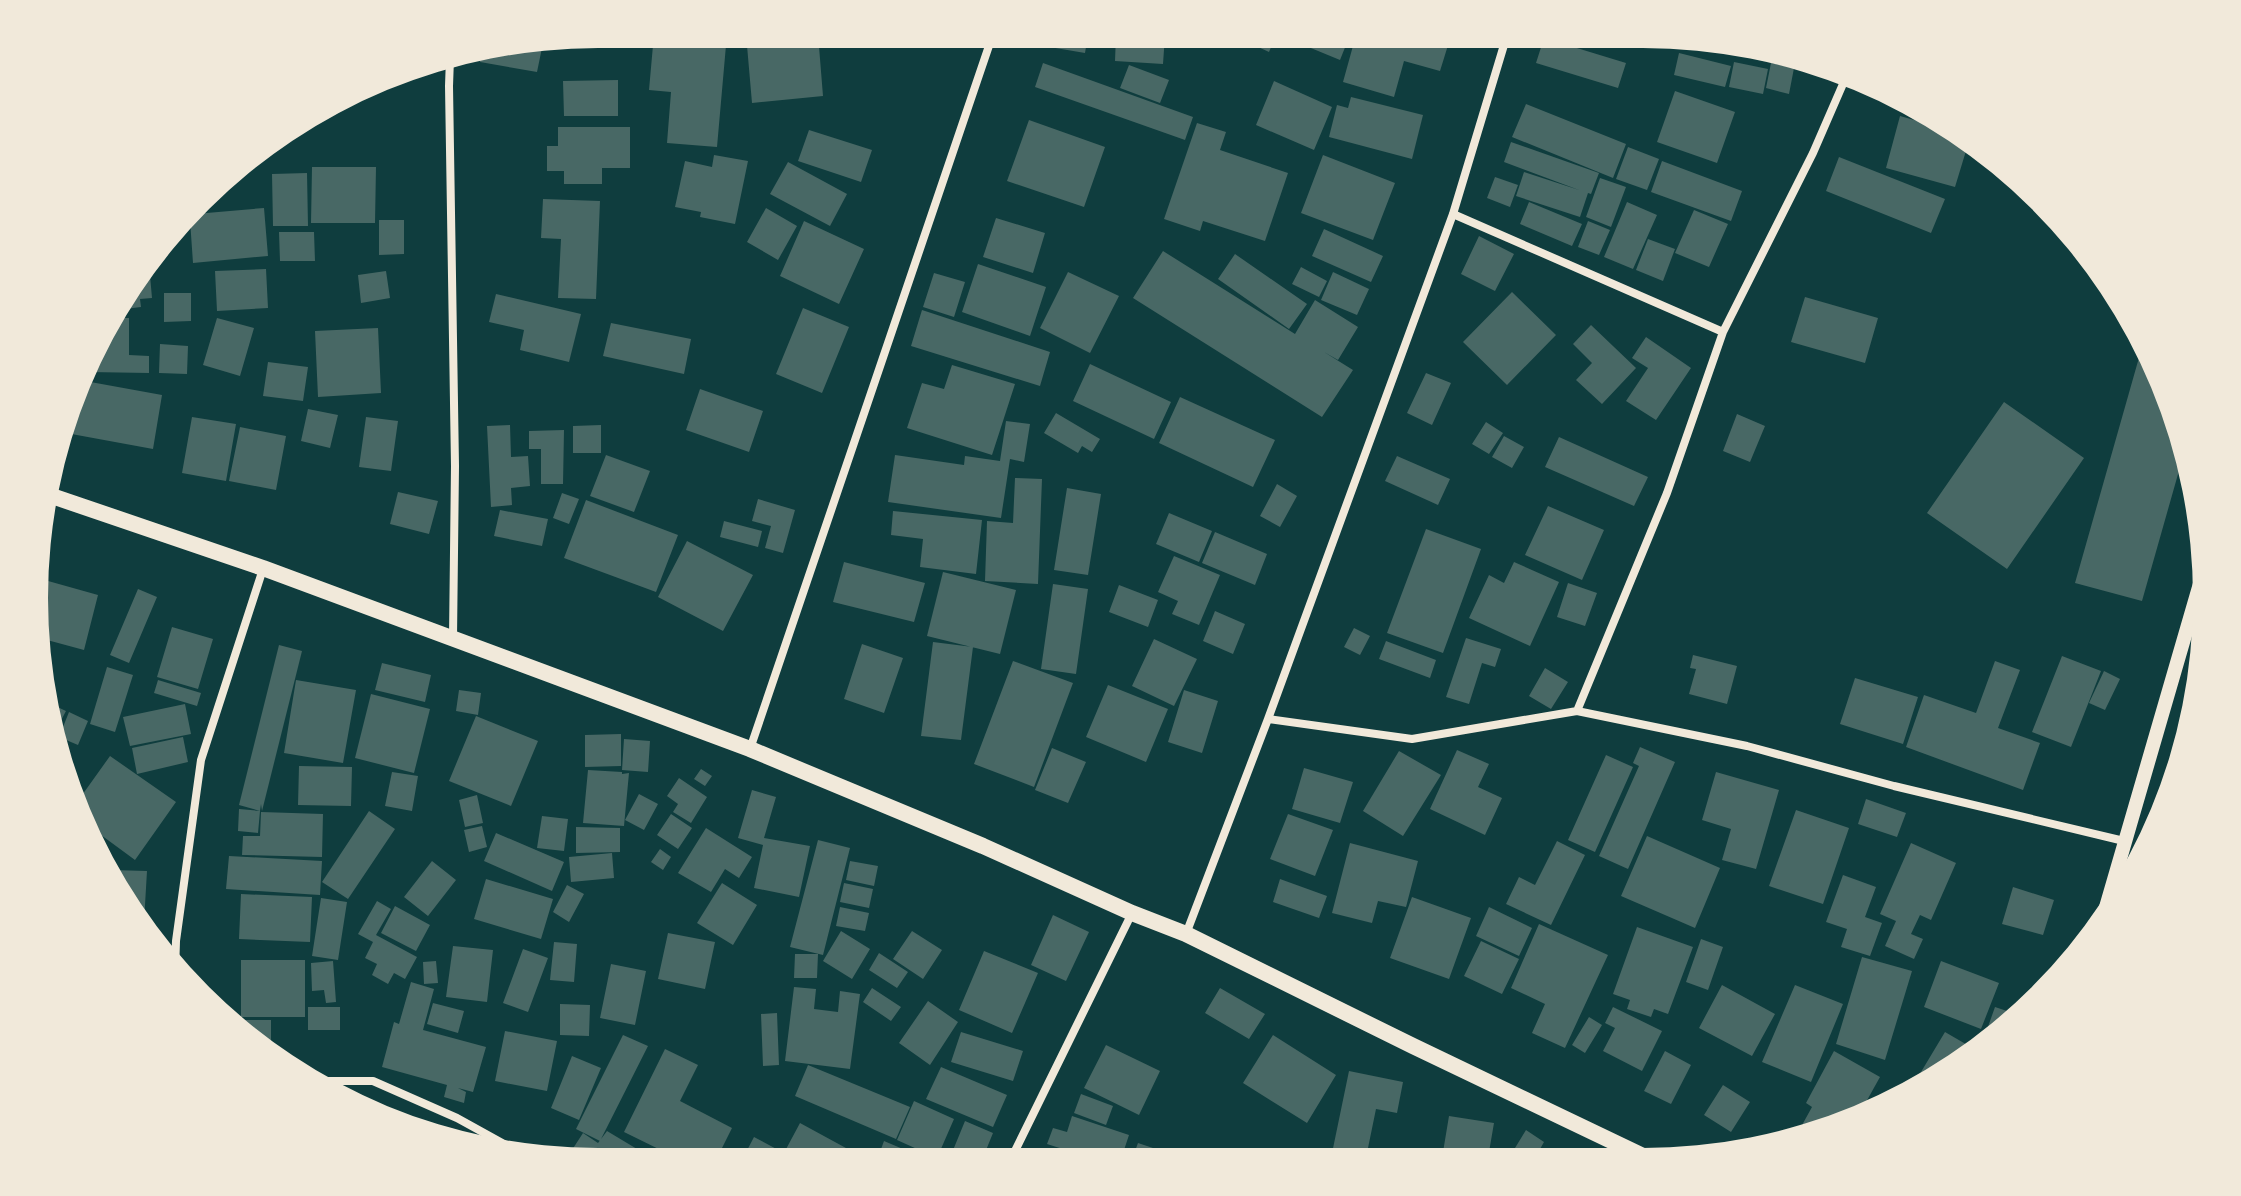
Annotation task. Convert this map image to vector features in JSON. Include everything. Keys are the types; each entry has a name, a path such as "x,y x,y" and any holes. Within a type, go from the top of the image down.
{"main road":[{"path":"58,498 263,568 750,749 1186,934 1626,1148"}],"street":[{"path":"750,749 988,48"},
{"path":"1186,934 1453,214 1503,48"},
{"path":"450,69 455,466 453,638"},
{"path":"1577,711 1667,493 1723,332 1813,153 1842,86"},
{"path":"1453,214 1723,332"},
{"path":"176,950 201,760 263,568"},
{"path":"2112,884 2193,608"},
{"path":"1268,719 1412,739 1577,711 1747,746 1894,786 2124,841"},
{"path":"1016,1148 1132,913"},
{"path":"336,1081 373,1081 457,1118 492,1137"}],"building":[{"path":"653,48 726,48 717,147 667,143 671,92 649,90"},
{"path":"747,48 819,48 823,96 752,103"},
{"path":"1056,48 1086,48 1085,53"},
{"path":"1116,48 1164,48 1163,64 1115,61"},
{"path":"1311,48 1345,48 1340,60"},
{"path":"1352,48 1447,48 1440,71 1404,61 1394,97 1343,82"},
{"path":"1541,48 1577,48 1626,63 1618,88 1536,63"},
{"path":"541,51 537,72 480,62 491,59"},
{"path":"1679,53 1731,66 1725,87 1674,75"},
{"path":"1734,62 1768,69 1763,94 1729,87"},
{"path":"1043,63 1193,117 1185,140 1035,87"},
{"path":"1771,64 1794,69 1789,94 1766,88"},
{"path":"1129,65 1169,80 1160,103 1120,88"},
{"path":"618,80 618,116 564,116 563,81"},
{"path":"1274,81 1332,107 1314,150 1256,125"},
{"path":"1675,91 1735,112 1717,163 1657,142"},
{"path":"1351,97 1423,115 1412,159 1329,137 1337,105 1348,108"},
{"path":"1526,104 1626,144 1613,178 1512,137"},
{"path":"1900,116 1918,122 1965,153 1955,187 1886,168"},
{"path":"1029,120 1105,147 1084,207 1007,181"},
{"path":"1197,123 1226,132 1220,150 1288,173 1265,241 1203,221 1200,231 1164,219"},
{"path":"558,127 630,127 630,168 602,168 602,184 564,184 564,171 547,171 547,146 558,146"},
{"path":"809,130 872,150 861,182 798,161"},
{"path":"1511,142 1599,173 1580,217 1516,196 1524,172 1579,190 1504,162"},
{"path":"1628,147 1659,159 1647,190 1616,179"},
{"path":"714,155 748,161 735,224 700,217 701,212 675,207 685,161 712,167"},
{"path":"1323,155 1395,183 1373,240 1301,213"},
{"path":"1839,157 1945,199 1931,233 1826,191"},
{"path":"1662,161 1742,191 1731,221 1651,192"},
{"path":"788,162 847,194 830,226 770,194"},
{"path":"312,167 376,167 375,223 311,223"},
{"path":"307,173 308,226 273,226 272,174"},
{"path":"1495,177 1518,185 1510,207 1487,198"},
{"path":"1600,178 1626,187 1611,227 1586,217"},
{"path":"543,199 600,201 596,299 558,298 561,239 541,238"},
{"path":"1529,202 1582,224 1572,246 1520,224"},
{"path":"1627,202 1657,215 1633,269 1604,257"},
{"path":"264,208 268,256 193,263 191,228 205,213"},
{"path":"766,208 797,226 778,260 747,242"},
{"path":"1694,210 1728,224 1709,267 1675,253"},
{"path":"996,218 1045,233 1033,273 983,257"},
{"path":"379,220 404,220 404,254 379,255"},
{"path":"804,221 864,249 839,304 780,276"},
{"path":"1588,221 1610,230 1599,255 1578,247"},
{"path":"1324,229 1383,256 1371,282 1312,256"},
{"path":"279,232 314,232 315,261 280,261"},
{"path":"1479,236 1514,254 1495,291 1461,274"},
{"path":"1648,239 1675,249 1663,281 1636,270"},
{"path":"1163,251 1295,334 1315,300 1358,327 1338,360 1324,352 1353,370 1322,417 1133,298"},
{"path":"1235,254 1307,304 1289,329 1218,279"},
{"path":"978,264 1046,287 1030,336 962,312"},
{"path":"1301,267 1327,281 1319,297 1292,284"},
{"path":"266,269 268,308 217,311 215,271"},
{"path":"386,271 390,298 361,303 358,275"},
{"path":"1068,272 1119,296 1090,353 1040,328"},
{"path":"1333,272 1369,289 1357,315 1321,300"},
{"path":"934,273 965,282 954,317 923,307"},
{"path":"150,279 152,298 140,299 141,307 131,308"},
{"path":"1512,292 1556,335 1507,385 1463,342"},
{"path":"164,293 191,293 191,321 164,322"},
{"path":"496,294 581,314 569,362 520,350 524,330 489,322"},
{"path":"1805,297 1878,318 1865,363 1791,342"},
{"path":"803,308 849,327 822,393 776,374"},
{"path":"922,310 1050,352 1040,386 911,346"},
{"path":"125,318 129,318 129,355 149,356 149,373 97,372"},
{"path":"217,318 254,328 240,376 203,365"},
{"path":"611,323 691,339 684,374 603,356"},
{"path":"1591,325 1636,368 1602,404 1576,380 1592,363 1573,344"},
{"path":"378,328 381,393 318,397 315,331"},
{"path":"1646,337 1691,368 1656,420 1626,401 1648,368 1632,358"},
{"path":"160,344 188,346 187,374 159,373"},
{"path":"2138,360 2164,421 2178,474 2142,601 2075,583"},
{"path":"268,362 308,367 303,401 263,396"},
{"path":"1090,364 1171,402 1154,439 1073,401"},
{"path":"952,365 1015,384 992,455 907,428 922,383 944,389"},
{"path":"1426,373 1451,383 1432,425 1407,413"},
{"path":"93,382 162,395 153,449 73,434"},
{"path":"700,389 763,411 749,452 686,430"},
{"path":"1180,397 1275,440 1253,487 1159,443"},
{"path":"2004,402 2084,458 2007,569 1927,513"},
{"path":"308,409 338,415 330,448 301,441"},
{"path":"1056,413 1100,439 1092,452 1082,446 1078,453 1044,433"},
{"path":"1737,414 1765,426 1750,462 1723,451"},
{"path":"192,417 236,424 226,481 182,473"},
{"path":"366,417 398,421 391,471 359,467"},
{"path":"1006,421 1030,424 1024,462 1010,459 1001,518 888,502 895,455 964,465 965,456 1000,461"},
{"path":"1486,422 1503,433 1489,454 1472,444"},
{"path":"510,425 511,457 528,456 530,486 511,488 512,505 491,507 487,426"},
{"path":"601,425 601,453 573,453 573,426"},
{"path":"240,427 286,436 276,490 229,481"},
{"path":"564,430 563,484 541,484 541,449 529,449 529,431"},
{"path":"1504,436 1524,447 1512,468 1492,457"},
{"path":"1559,437 1648,477 1634,506 1545,467"},
{"path":"606,455 650,471 634,512 590,496"},
{"path":"1397,456 1450,479 1438,505 1385,481"},
{"path":"1015,478 1042,479 1038,584 985,581 987,521 1013,523"},
{"path":"1277,484 1297,496 1280,527 1260,516"},
{"path":"1067,488 1101,494 1088,575 1054,570"},
{"path":"398,492 438,501 429,534 390,524"},
{"path":"562,493 579,499 569,524 553,518"},
{"path":"758,499 795,510 783,553 765,548 771,526 752,521"},
{"path":"586,500 678,535 656,592 564,558"},
{"path":"1548,506 1604,530 1582,580 1525,555"},
{"path":"500,510 548,519 542,546 494,536"},
{"path":"893,511 982,520 976,574 920,567 923,539 891,535"},
{"path":"1169,513 1212,531 1199,562 1156,544"},
{"path":"724,521 762,531 758,547 720,537"},
{"path":"1426,529 1481,549 1443,653 1387,633"},
{"path":"1215,532 1267,554 1255,585 1202,563"},
{"path":"687,541 753,575 723,631 658,597"},
{"path":"1174,556 1220,575 1199,625 1172,614 1178,601 1158,592"},
{"path":"844,562 925,583 914,622 833,602"},
{"path":"1514,562 1559,582 1530,646 1469,618 1489,575 1504,583"},
{"path":"943,572 1016,590 1000,654 927,636"},
{"path":"48,581 98,595 84,650 50,641"},
{"path":"1568,583 1597,593 1585,626 1557,617"},
{"path":"1053,584 1088,589 1076,674 1041,669"},
{"path":"1119,585 1158,600 1148,627 1109,612"},
{"path":"138,589 157,597 129,663 110,655"},
{"path":"1215,611 1245,624 1233,654 1203,641"},
{"path":"172,627 213,639 198,689 157,677"},
{"path":"1354,628 1370,636 1360,655 1344,647"},
{"path":"1466,638 1501,649 1495,667 1482,663 1469,704 1446,697"},
{"path":"1154,639 1197,659 1174,706 1132,686"},
{"path":"1386,641 1436,660 1430,678 1379,659"},
{"path":"933,642 973,647 961,740 921,736"},
{"path":"862,644 903,658 884,713 844,699"},
{"path":"279,645 302,651 260,811 239,805"},
{"path":"1693,655 1737,666 1727,704 1689,694 1696,669 1690,668"},
{"path":"2062,656 2101,671 2071,747 2032,732"},
{"path":"1013,661 1073,683 1034,787 974,764"},
{"path":"1995,661 2020,670 1998,728 2040,743 2023,790 1906,747 1924,695 1976,713"},
{"path":"382,663 431,675 425,702 375,690"},
{"path":"107,667 133,675 115,732 90,724"},
{"path":"1545,668 1568,682 1551,709 1529,696"},
{"path":"2104,671 2120,679 2105,710 2089,703"},
{"path":"1855,678 1918,697 1903,744 1840,724"},
{"path":"158,680 201,693 197,706 154,693"},
{"path":"296,680 356,690 343,763 284,753"},
{"path":"1108,685 1168,709 1146,762 1086,737"},
{"path":"459,690 481,693 478,715 456,711"},
{"path":"1184,690 1218,701 1202,753 1168,742"},
{"path":"371,694 430,709 414,773 355,758"},
{"path":"185,704 191,734 130,746 123,717"},
{"path":"69,712 88,721 78,745 67,740 64,725"},
{"path":"476,716 538,741 511,806 449,781"},
{"path":"621,734 621,766 585,767 585,735"},
{"path":"183,737 188,762 137,774 132,748"},
{"path":"624,739 650,741 648,772 622,770"},
{"path":"1640,747 1675,762 1628,869 1599,856 1639,766 1633,763"},
{"path":"1052,748 1086,762 1068,803 1035,790"},
{"path":"1457,750 1489,764 1478,787 1502,798 1485,835 1430,809"},
{"path":"1399,751 1441,775 1403,836 1363,811"},
{"path":"1606,755 1633,767 1595,852 1568,840"},
{"path":"110,756 176,802 135,860 103,836 84,793"},
{"path":"299,766 352,767 351,806 298,805"},
{"path":"1304,768 1353,782 1340,823 1292,809"},
{"path":"701,769 712,776 705,786 694,779"},
{"path":"588,770 629,773 624,826 583,823"},
{"path":"392,772 418,776 412,811 385,806"},
{"path":"1716,772 1779,790 1756,869 1722,860 1731,829 1702,820"},
{"path":"679,778 707,797 691,823 673,812 678,804 667,796"},
{"path":"752,790 776,797 764,838 810,846 799,897 754,888 763,845 738,838"},
{"path":"639,794 658,804 644,830 625,820"},
{"path":"477,795 483,823 465,827 459,800"},
{"path":"1866,799 1906,813 1897,837 1858,824"},
{"path":"239,809 260,811 258,833 238,831"},
{"path":"1796,810 1849,828 1823,904 1769,886"},
{"path":"369,811 395,829 348,899 322,882"},
{"path":"261,812 323,814 322,857 242,855 243,836 260,836"},
{"path":"671,814 692,828 678,849 657,835"},
{"path":"1288,814 1333,830 1315,876 1270,859"},
{"path":"542,816 568,819 564,851 537,848"},
{"path":"482,826 487,847 469,852 464,830"},
{"path":"576,827 620,828 620,852 576,853"},
{"path":"706,828 752,857 739,878 725,869 711,892 678,873"},
{"path":"496,833 564,862 552,891 484,861"},
{"path":"1647,836 1720,868 1695,928 1621,896"},
{"path":"818,840 850,848 823,955 790,947"},
{"path":"1557,841 1585,855 1551,925 1506,904 1519,877 1535,885"},
{"path":"1350,843 1418,861 1406,907 1378,901 1372,923 1332,913"},
{"path":"1911,843 1956,863 1931,920 1920,915 1911,934 1923,939 1914,959 1885,946 1896,921 1880,914"},
{"path":"660,849 671,857 663,870 651,862"},
{"path":"612,853 614,878 571,882 569,857"},
{"path":"229,856 322,861 320,895 226,889"},
{"path":"432,861 456,880 428,916 404,897"},
{"path":"850,861 878,866 874,886 846,880"},
{"path":"121,870 147,871 145,909"},
{"path":"1843,875 1876,887 1865,917 1882,923 1870,956 1841,947 1847,929 1826,922"},
{"path":"486,879 553,899 541,939 474,919"},
{"path":"1280,879 1327,896 1319,918 1273,902"},
{"path":"722,883 757,905 733,945 697,923"},
{"path":"844,883 873,889 869,908 840,902"},
{"path":"567,885 584,894 569,922 553,912"},
{"path":"2013,887 2054,900 2043,935 2002,924"},
{"path":"241,894 312,897 310,942 239,939"},
{"path":"1412,897 1471,918 1449,979 1390,958"},
{"path":"321,898 347,902 338,960 312,956"},
{"path":"377,901 391,909 376,935 417,957 405,979 394,973 388,984 372,975 377,964 365,958 373,942 358,934"},
{"path":"395,906 430,925 416,951 381,933"},
{"path":"840,907 869,913 865,931 836,926"},
{"path":"1489,907 1532,928 1519,956 1476,936"},
{"path":"1053,915 1089,932 1066,981 1031,965"},
{"path":"1539,924 1608,955 1565,1048 1532,1033 1545,1004 1511,988"},
{"path":"1637,927 1693,947 1668,1014 1654,1009 1651,1017 1627,1009 1630,1000 1613,994"},
{"path":"841,931 870,949 852,979 823,961"},
{"path":"912,931 942,950 923,979 893,959"},
{"path":"668,933 715,942 705,989 658,979"},
{"path":"1701,939 1723,947 1708,990 1686,982"},
{"path":"1481,941 1519,959 1502,994 1464,976"},
{"path":"554,942 577,944 574,982 550,980"},
{"path":"453,946 493,950 487,1002 446,997"},
{"path":"523,949 548,958 528,1012 503,1003"},
{"path":"984,951 1038,973 1012,1033 959,1010"},
{"path":"879,953 908,972 897,988 869,970"},
{"path":"795,954 818,954 817,978 794,978"},
{"path":"1862,957 1912,971 1885,1060 1836,1044"},
{"path":"241,960 305,960 305,1017 241,1017"},
{"path":"333,961 336,1002 326,1003 324,990 312,991 311,963"},
{"path":"436,961 438,983 424,984 423,962"},
{"path":"1941,961 1999,983 1981,1029 1924,1007"},
{"path":"611,964 646,971 635,1025 600,1018"},
{"path":"411,982 434,989 423,1030 486,1047 473,1092 458,1088 466,1092 464,1103 444,1097 447,1085 382,1067 394,1022 399,1024"},
{"path":"1722,985 1775,1014 1752,1056 1699,1028"},
{"path":"1795,985 1843,1004 1811,1082 1762,1062"},
{"path":"794,987 816,989 814,1009 838,1012 840,991 860,994 850,1069 785,1061"},
{"path":"872,988 901,1007 891,1021 863,1002"},
{"path":"1220,988 1265,1014 1249,1039 1205,1013"},
{"path":"928,1001 958,1022 930,1065 899,1043"},
{"path":"433,1003 464,1011 458,1033 427,1024"},
{"path":"560,1004 590,1005 589,1036 560,1035"},
{"path":"308,1007 340,1007 340,1030 308,1030"},
{"path":"1613,1007 1662,1031 1642,1071 1603,1051 1615,1028 1605,1023"},
{"path":"1995,1007 2007,1011 2006,1012 1988,1026"},
{"path":"777,1013 779,1065 763,1066 761,1014"},
{"path":"1589,1017 1602,1025 1585,1053 1572,1045"},
{"path":"245,1020 271,1020 271,1040"},
{"path":"505,1031 557,1041 547,1091 495,1081"},
{"path":"961,1032 1023,1051 1013,1081 951,1062"},
{"path":"1945,1032 1965,1044 1949,1055 1921,1072"},
{"path":"623,1035 648,1046 600,1141 576,1129"},
{"path":"1273,1035 1336,1075 1307,1123 1243,1083"},
{"path":"1106,1045 1160,1071 1139,1115 1084,1088"},
{"path":"665,1049 698,1065 680,1101 732,1128 722,1148 657,1148 624,1132"},
{"path":"1665,1051 1691,1065 1671,1104 1644,1091"},
{"path":"1834,1051 1880,1077 1867,1099 1803,1124 1812,1107 1806,1103"},
{"path":"572,1056 601,1068 579,1120 551,1108"},
{"path":"808,1065 910,1107 896,1139 795,1096"},
{"path":"941,1067 1007,1095 993,1127 926,1099"},
{"path":"1349,1071 1403,1082 1397,1113 1376,1109 1368,1148 1333,1148"},
{"path":"1723,1085 1750,1102 1731,1132 1704,1115"},
{"path":"1081,1094 1113,1106 1106,1125 1074,1113"},
{"path":"914,1101 954,1119 941,1148 915,1148 897,1140"},
{"path":"1072,1116 1129,1135 1125,1148 1060,1148 1047,1144 1053,1128 1067,1132"},
{"path":"1449,1116 1494,1123 1490,1148 1444,1148"},
{"path":"965,1121 993,1133 987,1148 954,1148"},
{"path":"800,1123 846,1148 787,1148"},
{"path":"1526,1130 1544,1142 1541,1148 1515,1148"},
{"path":"607,1131 635,1148 574,1147 583,1133 598,1143"},
{"path":"754,1137 775,1148 748,1148"},
{"path":"884,1141 901,1148 881,1148"},
{"path":"1138,1143 1153,1148 1136,1148"}]}
